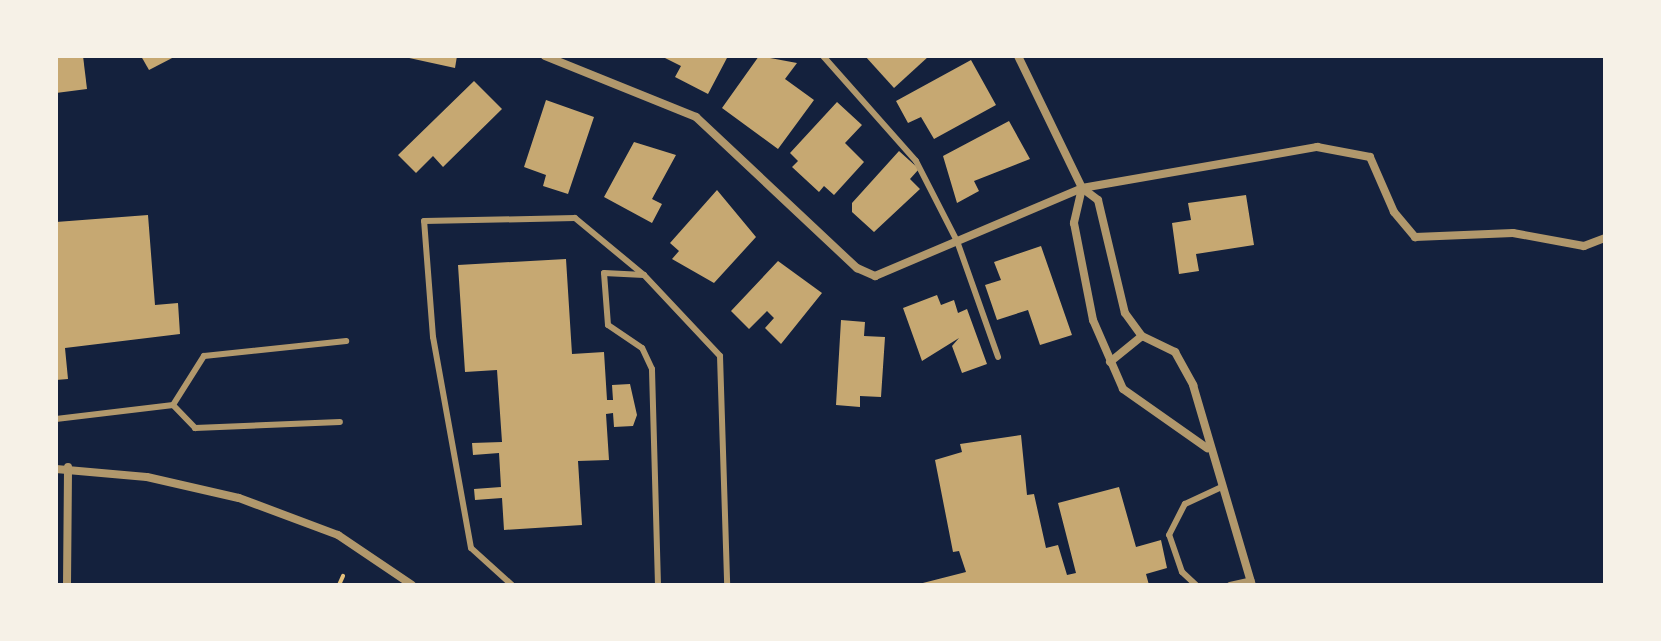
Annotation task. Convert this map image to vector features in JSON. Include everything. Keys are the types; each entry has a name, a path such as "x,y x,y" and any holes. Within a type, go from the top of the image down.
{"street":[{"path":"545,56 696,117 857,268 875,276 1082,188 1255,156 1351,148 1384,175 1394,212 1415,237 1513,233 1584,246 1605,238"},
{"path":"1018,56 1082,188 1098,200 1125,313 1142,336 1175,352 1193,385 1207,448 1252,582"},
{"path":"1082,188 1074,223 1093,320 1110,362 1142,407 1207,448"},
{"path":"1110,362 1142,336"},
{"path":"56,469 68,467 147,477 302,519 362,548 412,585"},
{"path":"67,585 68,467"}],"lane":[{"path":"823,56 916,161 957,241 998,357"},
{"path":"512,585 471,548 433,337 424,221 575,218 644,275 720,356 727,585"},
{"path":"644,275 604,273 608,325 642,348 652,369 658,585"},
{"path":"173,405 204,356 346,341"},
{"path":"56,419 173,405"},
{"path":"173,405 195,428 340,422"},
{"path":"1196,585 1182,572 1169,535 1185,504 1220,488"},
{"path":"1230,585 1252,582"}],"path":[{"path":"339,585 343,576"}],"building":[{"path":"56,56 83,56 87,89 56,93"},
{"path":"141,56 176,56 149,70"},
{"path":"400,56 457,56 455,68"},
{"path":"661,56 728,56 708,94 675,77 681,66"},
{"path":"759,56 797,63 785,79 814,100 778,149 722,108"},
{"path":"865,56 929,56 894,88"},
{"path":"971,60 996,105 934,139 921,117 908,123 896,101"},
{"path":"474,81 502,109 443,167 433,156 416,173 398,155"},
{"path":"546,100 594,117 568,194 543,186 546,175 524,167"},
{"path":"837,102 862,125 845,143 864,162 834,195 824,186 819,192 792,167 798,161 790,153"},
{"path":"1009,121 1030,159 974,181 979,191 957,203 943,156"},
{"path":"634,142 676,155 652,199 662,204 652,223 604,197"},
{"path":"899,151 919,169 910,179 920,189 874,232 852,212 852,203"},
{"path":"717,190 756,237 714,283 672,259 679,251 670,243"},
{"path":"1246,195 1254,245 1196,254 1199,271 1179,274 1172,223 1191,220 1188,203"},
{"path":"148,215 155,305 178,303 180,334 65,348 68,379 56,380 56,222"},
{"path":"1041,246 1072,335 1040,345 1028,310 997,320 985,285 1001,280 994,262"},
{"path":"566,259 572,354 604,352 607,400 613,400 612,385 630,384 637,415 633,426 614,427 613,413 606,414 609,460 578,461 582,525 504,530 502,498 475,500 474,489 501,487 499,453 473,455 472,443 502,442 497,370 465,372 458,265"},
{"path":"778,261 822,293 781,344 765,328 774,318 767,311 749,329 731,311"},
{"path":"937,295 941,305 954,300 958,313 967,309 987,364 962,373 952,346 959,338 922,361 903,308"},
{"path":"841,320 865,322 864,336 885,337 881,397 860,396 860,407 836,405"},
{"path":"1021,435 1027,495 1034,494 1046,548 1058,545 1067,575 1076,573 1058,503 1119,487 1136,547 1161,540 1167,568 1146,574 1149,585 915,585 966,572 959,551 953,552 935,460 962,452 960,444"}]}
